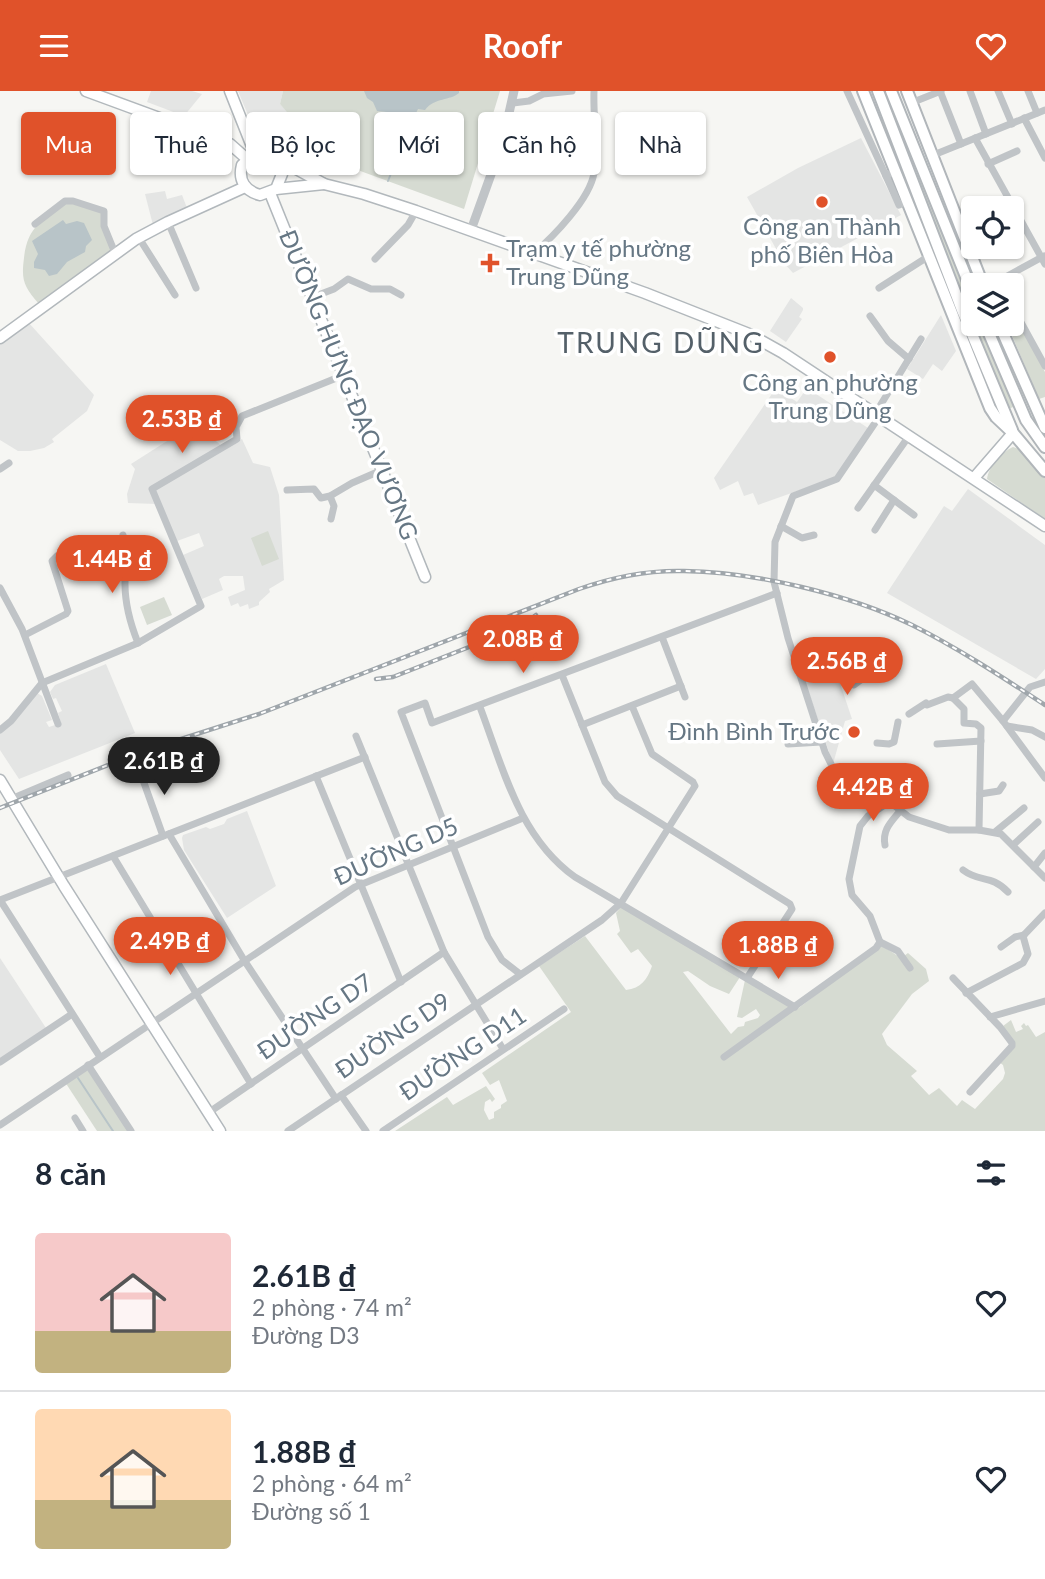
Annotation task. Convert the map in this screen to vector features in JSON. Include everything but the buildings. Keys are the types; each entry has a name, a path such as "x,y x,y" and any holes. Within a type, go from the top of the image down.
{"main road":[{"path":"86,91 230,144 246,154"},
{"path":"230,91 246,141"},
{"path":"863,91 891,174 907,201 990,408 1045,471"},
{"path":"878,91 962,310 1013,432"},
{"path":"891,91 965,273"},
{"path":"907,91 978,273"},
{"path":"891,174 931,156"},
{"path":"246,163 240,171 245,187 257,194 324,184"},
{"path":"273,191 281,175"},
{"path":"307,175 324,184 365,194 471,230 656,297 755,337 1045,526"},
{"path":"0,338 139,238 245,187"},
{"name":"ĐƯỜNG HƯNG ĐẠO VƯƠNG","path":"273,191 425,577"},
{"path":"990,336 1026,420 1045,447"},
{"path":"1005,336 1041,412 1045,428"},
{"path":"974,478 1013,432 1026,420 1041,412"},
{"path":"0,781 220,1131"}],"street":[{"path":"471,230 502,144 514,91"},
{"path":"513,103 529,101 543,94 572,91"},
{"path":"533,254 556,235 592,182 596,152 594,91"},
{"path":"847,91 891,174"},
{"path":"911,103 941,91 961,144"},
{"path":"970,91 986,134"},
{"path":"998,91 1012,124"},
{"path":"931,156 1041,112 1028,91"},
{"path":"1024,118 1045,158"},
{"path":"975,138 1044,259 1017,273"},
{"path":"988,164 1017,151"},
{"path":"35,224 65,201 95,207 104,211 104,226 115,253"},
{"path":"375,259 408,225 416,211"},
{"path":"168,222 196,288"},
{"path":"139,238 175,295"},
{"path":"878,288 929,256"},
{"path":"313,297 334,289 348,279 371,289 390,289 401,295"},
{"path":"870,316 888,341 909,359"},
{"path":"1024,328 1045,366"},
{"path":"921,339 837,479 793,496 773,553 783,624 821,742 833,768 873,789 916,821 944,829 995,832 1003,836 1045,878"},
{"path":"0,730 11,721 42,683 138,643 201,606 152,489 237,439 236,427 242,416 344,375"},
{"path":"858,508 909,436"},
{"path":"0,469 9,463"},
{"path":"287,490 314,489 323,499 382,470"},
{"path":"874,485 914,515"},
{"path":"331,496 334,506 331,519"},
{"path":"875,530 894,500"},
{"path":"781,526 802,538 814,535"},
{"path":"123,535 127,547 126,604 138,643"},
{"path":"25,635 68,611 52,561 57,556"},
{"path":"0,588 25,635 58,724"},
{"path":"520,974 502,960 488,937 401,712 425,703 432,723 777,593"},
{"path":"662,637 685,697"},
{"path":"799,673 836,662 849,683 854,685 884,663"},
{"path":"562,675 605,782 612,791 622,801 790,904 792,909 747,978"},
{"path":"1005,723 1030,687 1045,682"},
{"path":"953,698 972,684 1005,723 1045,778"},
{"path":"582,725 681,686"},
{"path":"909,714 948,697 953,698 964,709 964,723 976,724 981,728 979,831"},
{"name":"ĐƯỜNG D9","path":"288,1131 612,913 621,903 695,786 694,782 652,754 632,705"},
{"path":"480,707 523,818 554,862 795,1007"},
{"path":"877,743 894,742 898,722"},
{"path":"1005,723 1032,730 1045,737"},
{"path":"356,736 444,952 503,1049"},
{"path":"937,744 981,741"},
{"path":"788,744 821,742"},
{"path":"100,1057 0,900 365,757"},
{"path":"138,766 166,835 244,960 302,1049 366,1131"},
{"path":"11,799 68,775"},
{"path":"317,776 401,982"},
{"path":"980,794 999,791 1003,785"},
{"path":"889,801 868,816 860,826 849,879 852,895 870,916 880,942 898,951 910,968"},
{"path":"995,832 1024,808"},
{"path":"885,845 887,828 900,811"},
{"name":"ĐƯỜNG D5","path":"0,1125 360,884 523,818"},
{"path":"1013,845 1038,822"},
{"path":"1034,867 1045,853"},
{"path":"113,856 251,1084"},
{"path":"963,870 970,876 996,881 1008,892"},
{"path":"1001,947 1015,937 1024,935 1045,913"},
{"path":"966,993 1023,963 1028,954 1024,935"},
{"path":"724,1057 876,948 880,942"},
{"name":"ĐƯỜNG D7","path":"208,1113 444,952"},
{"path":"953,978 1010,1039 1012,1047 970,1092"},
{"path":"990,1017 1045,1001"},
{"name":"ĐƯỜNG D11","path":"383,1131 565,1009"},
{"path":"0,1062 72,1014"},
{"path":"88,1065 131,1131"},
{"path":"75,1118 83,1131"},
{"path":"0,1125 5,1131"}],"shaded area":[{"path":"151,91 192,91 202,94 187,112 173,112 147,102"},
{"path":"238,91 283,91 280,104 287,112 247,112"},
{"path":"283,91 500,91 494,112 478,112 478,163 464,209 360,171 360,112 287,112 280,104"},
{"path":"364,91 459,91 416,112 377,111 373,102 367,98"},
{"name":"Công an Thành phố Biên Hòa","path":"861,138 901,215 793,273 784,263 747,197 798,168"},
{"path":"920,174 961,275 961,297 915,176"},
{"path":"165,191 167,199 182,195 187,208 153,225 145,194"},
{"path":"67,202 102,213 112,251 39,304 23,278 26,247 38,225"},
{"path":"63,220 66,224 77,221 84,223 92,240 86,246 85,252 67,262 57,274 49,276 45,270 34,268 38,254 32,241"},
{"path":"791,298 803,308 799,317 802,319 786,342 770,331"},
{"path":"941,315 956,351 942,371 933,364 923,379 907,369"},
{"path":"28,322 94,395 87,411 52,439 54,442 44,448 18,451 0,440 0,343"},
{"path":"1024,333 1045,372 1045,397 1039,399 1012,336 1024,336"},
{"path":"977,336 986,336 1016,406 1008,409"},
{"path":"776,388 797,402 807,388 868,428 840,473 831,479 758,505 753,493 744,496 738,481 720,490 714,478"},
{"path":"200,420 211,437 222,446 151,487 157,504 128,503 127,494 135,469 131,464"},
{"path":"242,439 253,463 270,467 279,495 284,580 269,589 270,592 259,605 249,609 248,604 240,607 238,603 231,606 228,597 245,590 243,576 224,576 219,579 223,590 202,599 183,555 204,546 199,533 177,541 154,489"},
{"path":"1013,447 1022,450 1045,478 1045,519 987,479 996,460"},
{"path":"968,489 1045,545 1045,669 1036,679 887,593 944,506 952,511"},
{"path":"268,531 279,559 262,566 251,538"},
{"path":"164,597 172,615 147,625 140,607"},
{"path":"106,664 135,733 19,779 0,750 0,733 37,693 42,696 52,720 46,722 49,727 61,723 58,713 62,711 50,692 55,685"},
{"path":"834,665 852,719 845,721 833,764 803,675"},
{"path":"247,811 276,886 227,918 184,850 182,838 183,835 206,827 210,829 224,824 227,819"},
{"path":"622,906 740,977 729,994 710,986 688,971 683,972 731,1034 738,1027 744,1026 745,1022 760,1015 756,1009 742,1018 737,1017 745,980 796,1010 881,945 901,958 908,953 926,969 929,981 912,994 882,1034 887,1045 917,1071 911,1076 929,1095 939,1088 957,1106 962,1100 975,1109 1003,1079 1005,1073 999,1062 1014,1048 1003,1026 1011,1020 1016,1032 1023,1029 1021,1026 1024,1023 1036,1037 1045,1032 1045,1131 395,1131 447,1097 453,1105 486,1086 495,1099 485,1102 484,1110 489,1120 494,1118 494,1112 507,1101 499,1080 490,1085 482,1073 571,1012 539,966 585,936 626,990 643,983 652,966 638,949 631,953 617,934 620,931 616,913"},
{"path":"0,958 46,1028 0,1059"},
{"path":"86,1068 130,1131 97,1131 65,1082"}],"waterway":[{"path":"388,181 390,175"},
{"path":"78,1078 113,1131"}],"railway":[{"path":"147,750 259,714 579,589 631,575 671,571 712,572 770,580 830,595 887,614 980,663 1045,705"},
{"path":"376,679 393,677 520,627 536,615"},
{"path":"0,808 156,746"}],"place":[{"name":"Công an Thành phố Biên Hòa","path":"822,202"},
{"name":"Trạm y tế phường Trung Dũng","path":"490,263"},
{"name":"Công an phường Trung Dũng","path":"830,357"},
{"name":"Đình Bình Trước","path":"854,732"}],"district":[{"name":"TRUNG DŨNG","path":"661,343"}]}
